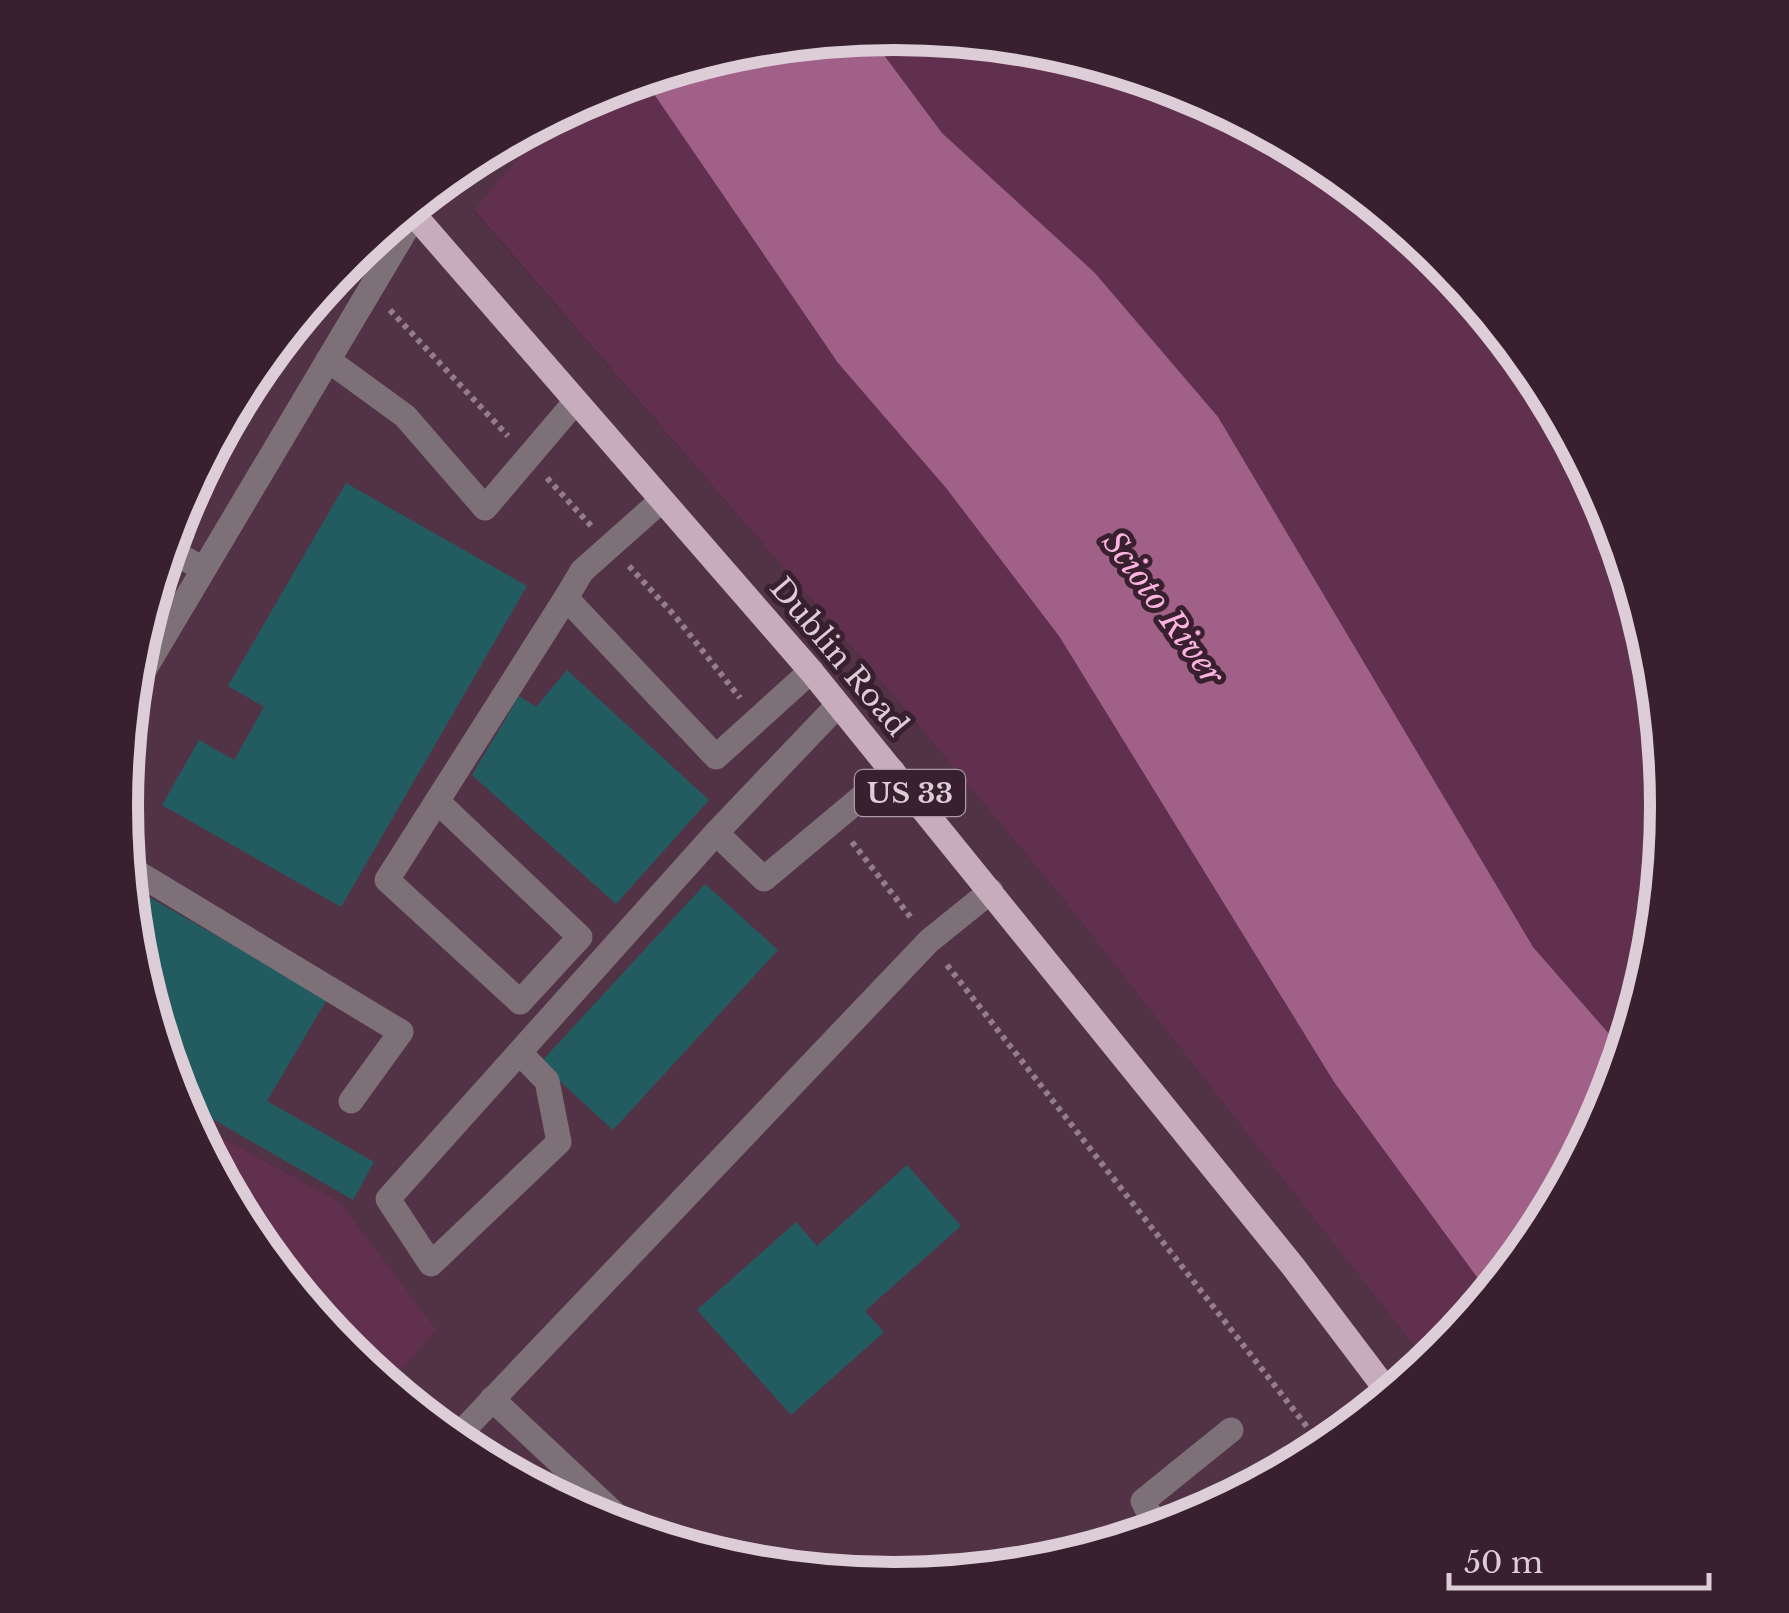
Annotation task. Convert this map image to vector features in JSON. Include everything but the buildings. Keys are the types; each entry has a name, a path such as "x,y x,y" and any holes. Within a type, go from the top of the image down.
{"main road":[{"name":"Dublin Road","path":"423,215 576,401 811,671 1280,1250 1382,1384"}],"street":[{"path":"155,651 402,233"},
{"path":"328,360 404,416 486,508 576,401"},
{"path":"437,801 580,936 520,1002 387,880 582,571 662,500"},
{"path":"180,557 203,569"},
{"path":"566,598 716,757 811,671"},
{"path":"520,1053 547,1080 559,1142 431,1264 388,1199 716,833 838,705"},
{"path":"716,833 764,879 892,772"},
{"path":"142,875 402,1032 351,1101"},
{"path":"464,1429 929,941 991,891"},
{"path":"492,1400 605,1505"},
{"path":"1151,1518 1142,1500 1231,1430"}],"shaded area":[{"path":"881,51 993,56 1138,90 1229,128 1315,177 1393,238 1495,346 1550,428 1593,517 1625,611 1645,708 1651,806 1645,905 1614,1040 1533,947 1094,272 942,133"},
{"path":"651,90 838,363 946,488 1059,636 1334,1082 1481,1283 1418,1351 1060,895 894,696 474,210 531,143"},
{"path":"533,142 474,211 894,696 1060,895 1418,1351 1355,1407 1273,1462 1138,1523 993,1557 894,1563 796,1557 699,1537 605,1505 516,1462 434,1407 396,1375 435,1330 340,1202 212,1133 196,1096 164,1002 144,905 138,806 144,708 178,563 216,472 265,386 326,308 396,238 474,177"},
{"path":"212,1133 340,1202 436,1330 396,1375 294,1267 239,1185"}],"water":[{"name":"Scioto River","path":"881,51 942,133 1094,272 1218,417 1533,947 1614,1040 1593,1096 1550,1185 1481,1283 1334,1082 1059,636 946,488 838,363 651,90 796,56"}]}
